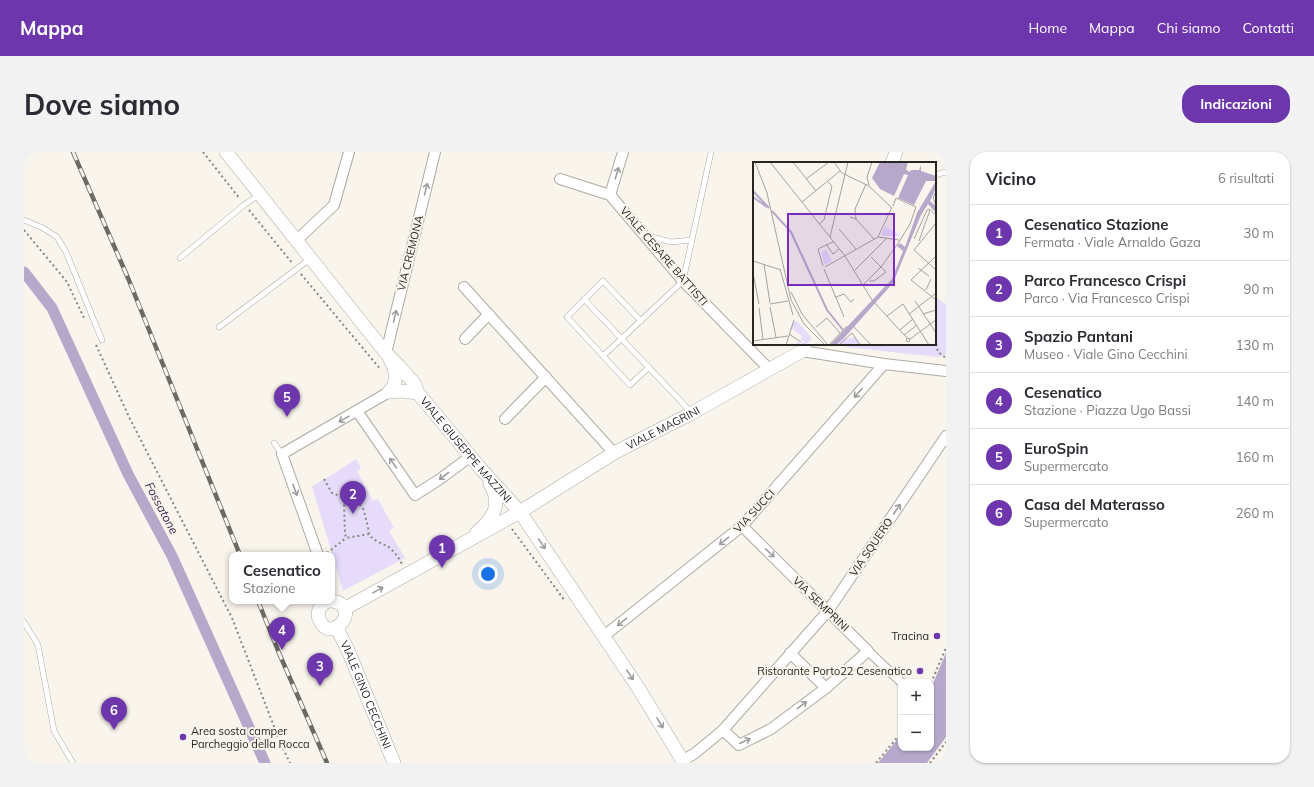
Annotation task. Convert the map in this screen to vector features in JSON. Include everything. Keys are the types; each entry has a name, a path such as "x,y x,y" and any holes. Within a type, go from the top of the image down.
{"street":[{"name":"VIALE GIUSEPPE MAZZINI","path":"226,152 388,355 414,383 418,393 520,512 639,689 684,761"},
{"path":"296,240 334,205 349,152"},
{"name":"VIA CREMONA","path":"388,355 435,152"},
{"path":"560,179 610,194 623,152"},
{"path":"892,162 896,152"},
{"name":"VIALE CESARE BATTISTI","path":"610,194 683,281 769,369"},
{"path":"464,287 614,453"},
{"path":"465,339 489,314"},
{"path":"803,348 884,364 946,371"},
{"name":"VIALE MAGRINI","path":"464,542 520,512 614,453 692,413 803,348"},
{"path":"323,552 282,454 389,392 394,386 396,380 394,367 388,355"},
{"name":"VIA SUCCI","path":"604,636 742,526 884,364"},
{"path":"505,419 546,377"},
{"path":"389,392 402,391 418,393"},
{"path":"357,411 415,495 471,456"},
{"name":"VIA SQUERO","path":"684,761 723,730 828,611 946,436"},
{"path":"344,609 464,542 479,530 491,516 496,504 494,492 481,468"},
{"name":"VIA SEMPRINI","path":"742,526 898,679"},
{"path":"324,604 319,608 318,618 323,625 336,628 345,618 344,609 338,602 335,602"},
{"name":"VIALE GINO CECCHINI","path":"336,628 348,650 394,763"},
{"path":"723,730 739,745 771,729 826,688 868,650"},
{"path":"790,653 826,688"}],"lane":[{"path":"603,356 683,281 711,152"},
{"path":"936,175 946,172"},
{"path":"180,258 244,205 259,195"},
{"path":"24,220 43,228 57,237 66,252 102,340"},
{"path":"645,236 671,242 692,240"},
{"path":"220,327 311,259"},
{"path":"641,321 603,281 567,317 630,385 649,367"},
{"path":"584,299 692,413"},
{"path":"274,442 282,454"},
{"path":"24,622 38,645 54,732 73,763"}],"path":[{"path":"202,152 244,205 383,372"},
{"path":"24,230 67,282 84,318"},
{"path":"94,340 130,419 232,618 280,742 290,763"},
{"path":"936,343 938,352 946,358"},
{"path":"324,479 332,493 357,501 363,508 369,534 372,538 393,551 408,574"},
{"path":"342,497 344,501 346,538"},
{"path":"325,552 346,538 369,534"},
{"path":"933,679 946,648"},
{"path":"876,763 898,736"},
{"path":"930,763 946,742"}],"shaded area":[{"path":"936,298 946,304 946,355 938,357 846,347 843,345 936,345"},
{"path":"356,459 361,468 357,471 373,501 378,499 394,528 389,531 405,558 343,591 335,564 335,552 331,552 312,486"},
{"path":"946,653 946,737 927,763 878,763 898,739 898,751 934,751 934,681"}],"waterway":[{"name":"Fossatone","path":"24,272 52,308 128,474 172,556 265,763"}],"railway":[{"path":"73,152 128,278 239,552"},
{"path":"259,604 327,763"}],"place":[{"name":"EuroSpin","path":"287,417"},
{"name":"Parco Francesco Crispi","path":"353,514"},
{"name":"Cesenatico Stazione","path":"442,568"},
{"name":"Tracina","path":"937,636"},
{"name":"Cesenatico","path":"282,650"},
{"name":"Ristorante Porto22 Cesenatico","path":"920,671"},
{"name":"Spazio Pantani","path":"320,686"},
{"name":"Casa del Materasso","path":"114,730"},
{"name":"Area sosta camper Parcheggio della Rocca","path":"183,737"}]}
